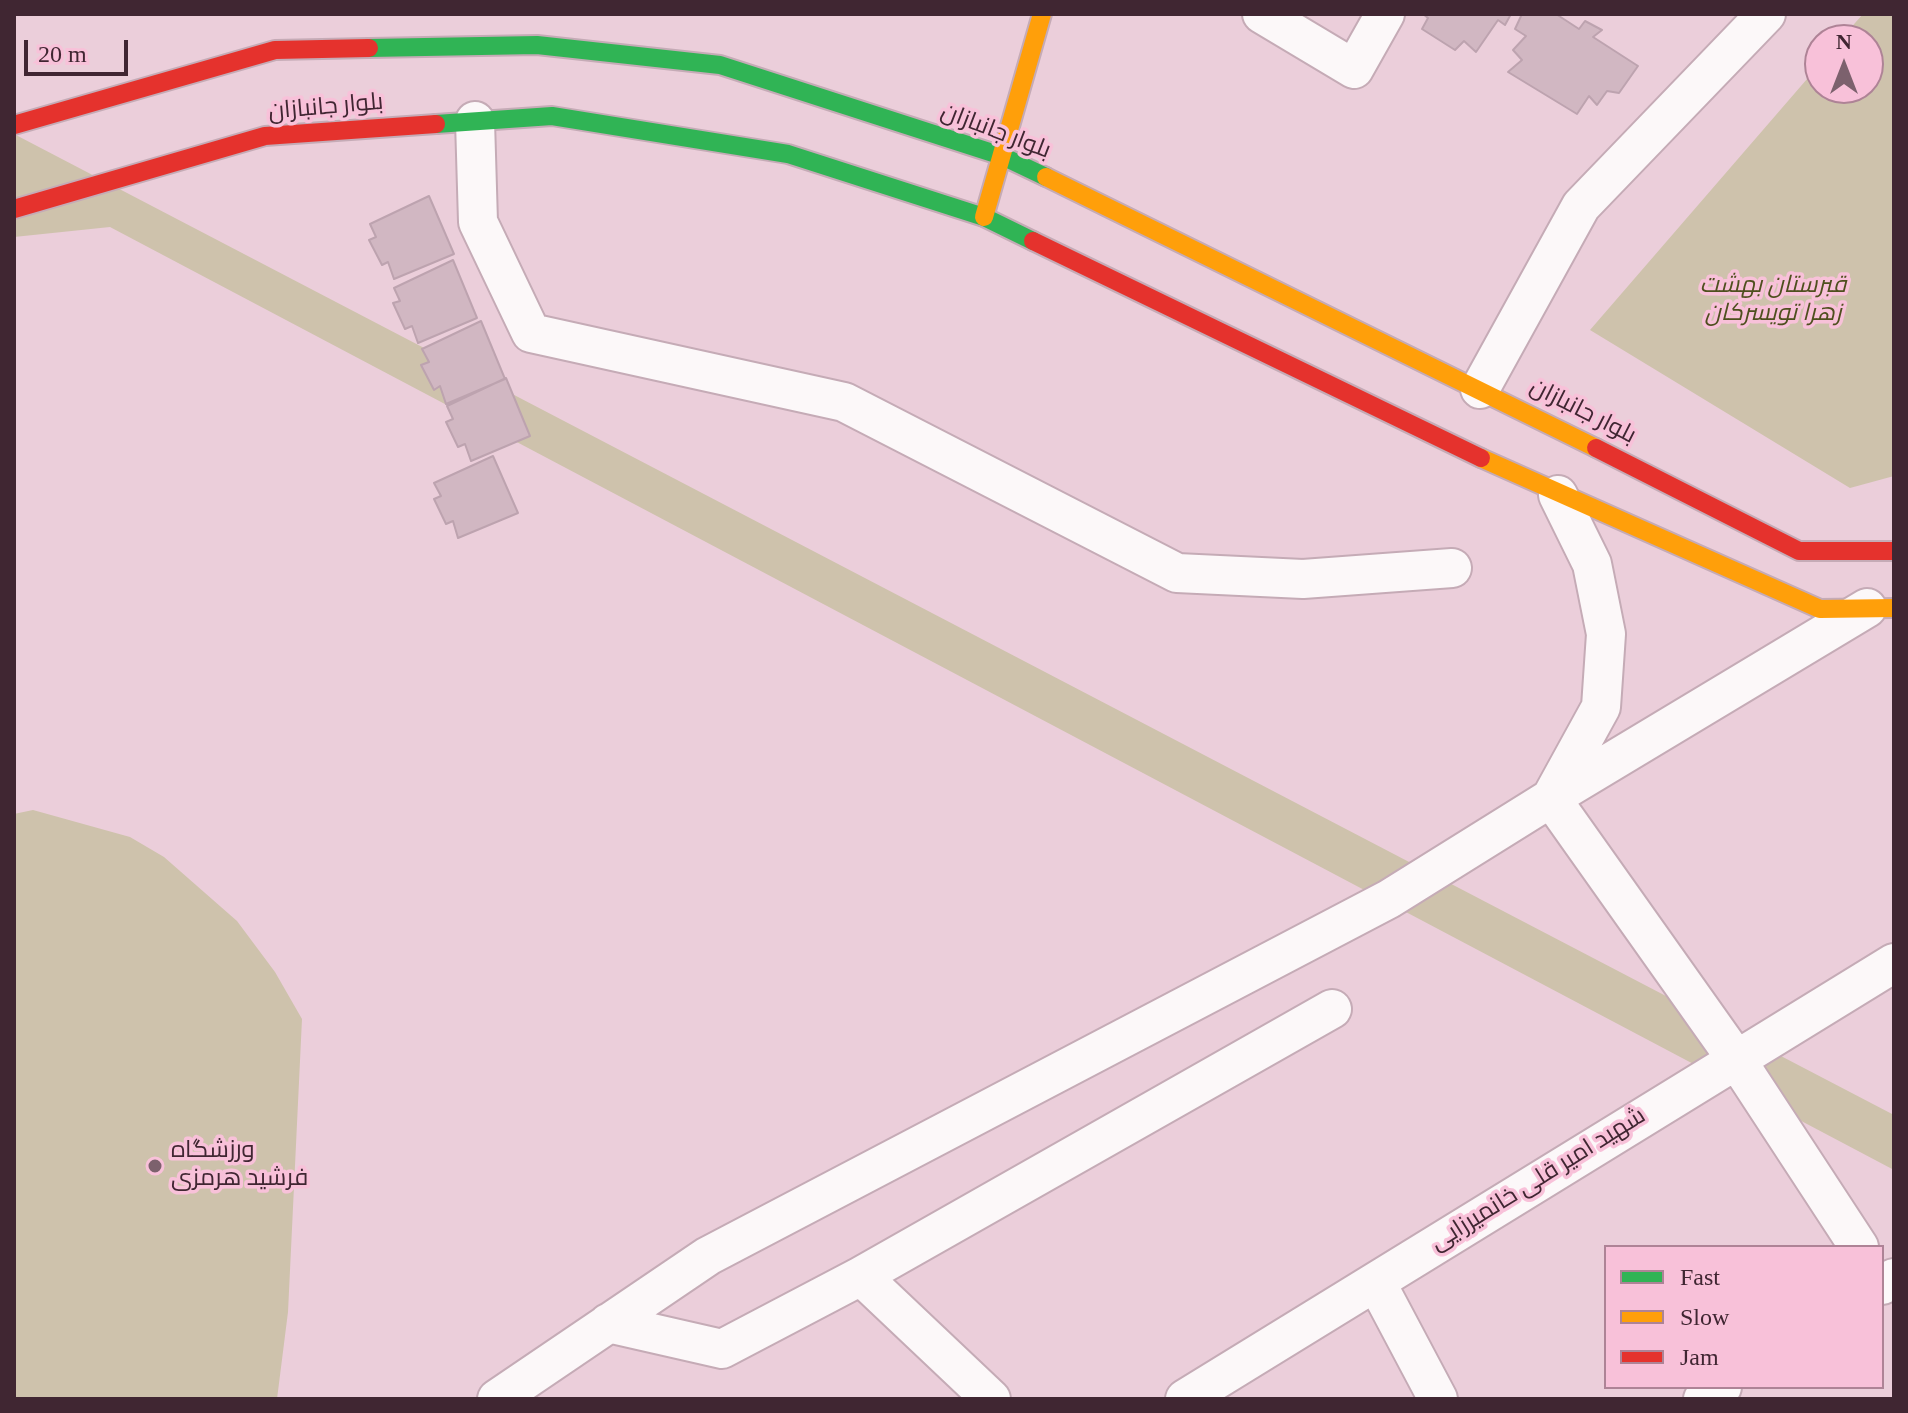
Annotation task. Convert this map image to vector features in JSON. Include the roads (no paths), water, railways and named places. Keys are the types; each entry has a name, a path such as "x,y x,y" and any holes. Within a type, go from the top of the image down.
{"main road":[{"path":"984,217 1042,14"},
{"name":"بلوار جانبازان","path":"14,125 275,50 537,45 720,65 1002,156 1480,389 1799,551 1894,551"},
{"name":"بلوار جانبازان","path":"14,209 265,136 475,121 552,116 788,154 984,217 1558,495 1820,609 1880,608"}],"street":[{"path":"1262,14 1354,69 1385,14"},
{"path":"1480,389 1581,206 1766,14"},
{"path":"475,121 478,222 531,333 844,402 1177,573 1303,579 1452,568"},
{"path":"1551,798 1601,707 1606,634 1592,564 1558,495"},
{"path":"497,1399 708,1256 1389,899 1551,798 1880,608"},
{"path":"1551,798 1736,1059 1858,1245"},
{"name":"شهید امیر قلی خانمیرزایی","path":"1185,1399 1894,963"},
{"path":"608,1323 722,1349 861,1276 1332,1009"},
{"path":"861,1276 991,1399"},
{"path":"1376,1282 1438,1399"}],"place":[{"name":"ورزشگاه فرشید هرمزی","path":"155,1166"}],"park label":[{"name":"قبرستان بهشت زهرا تویسرکان","path":"1773,301"}]}
